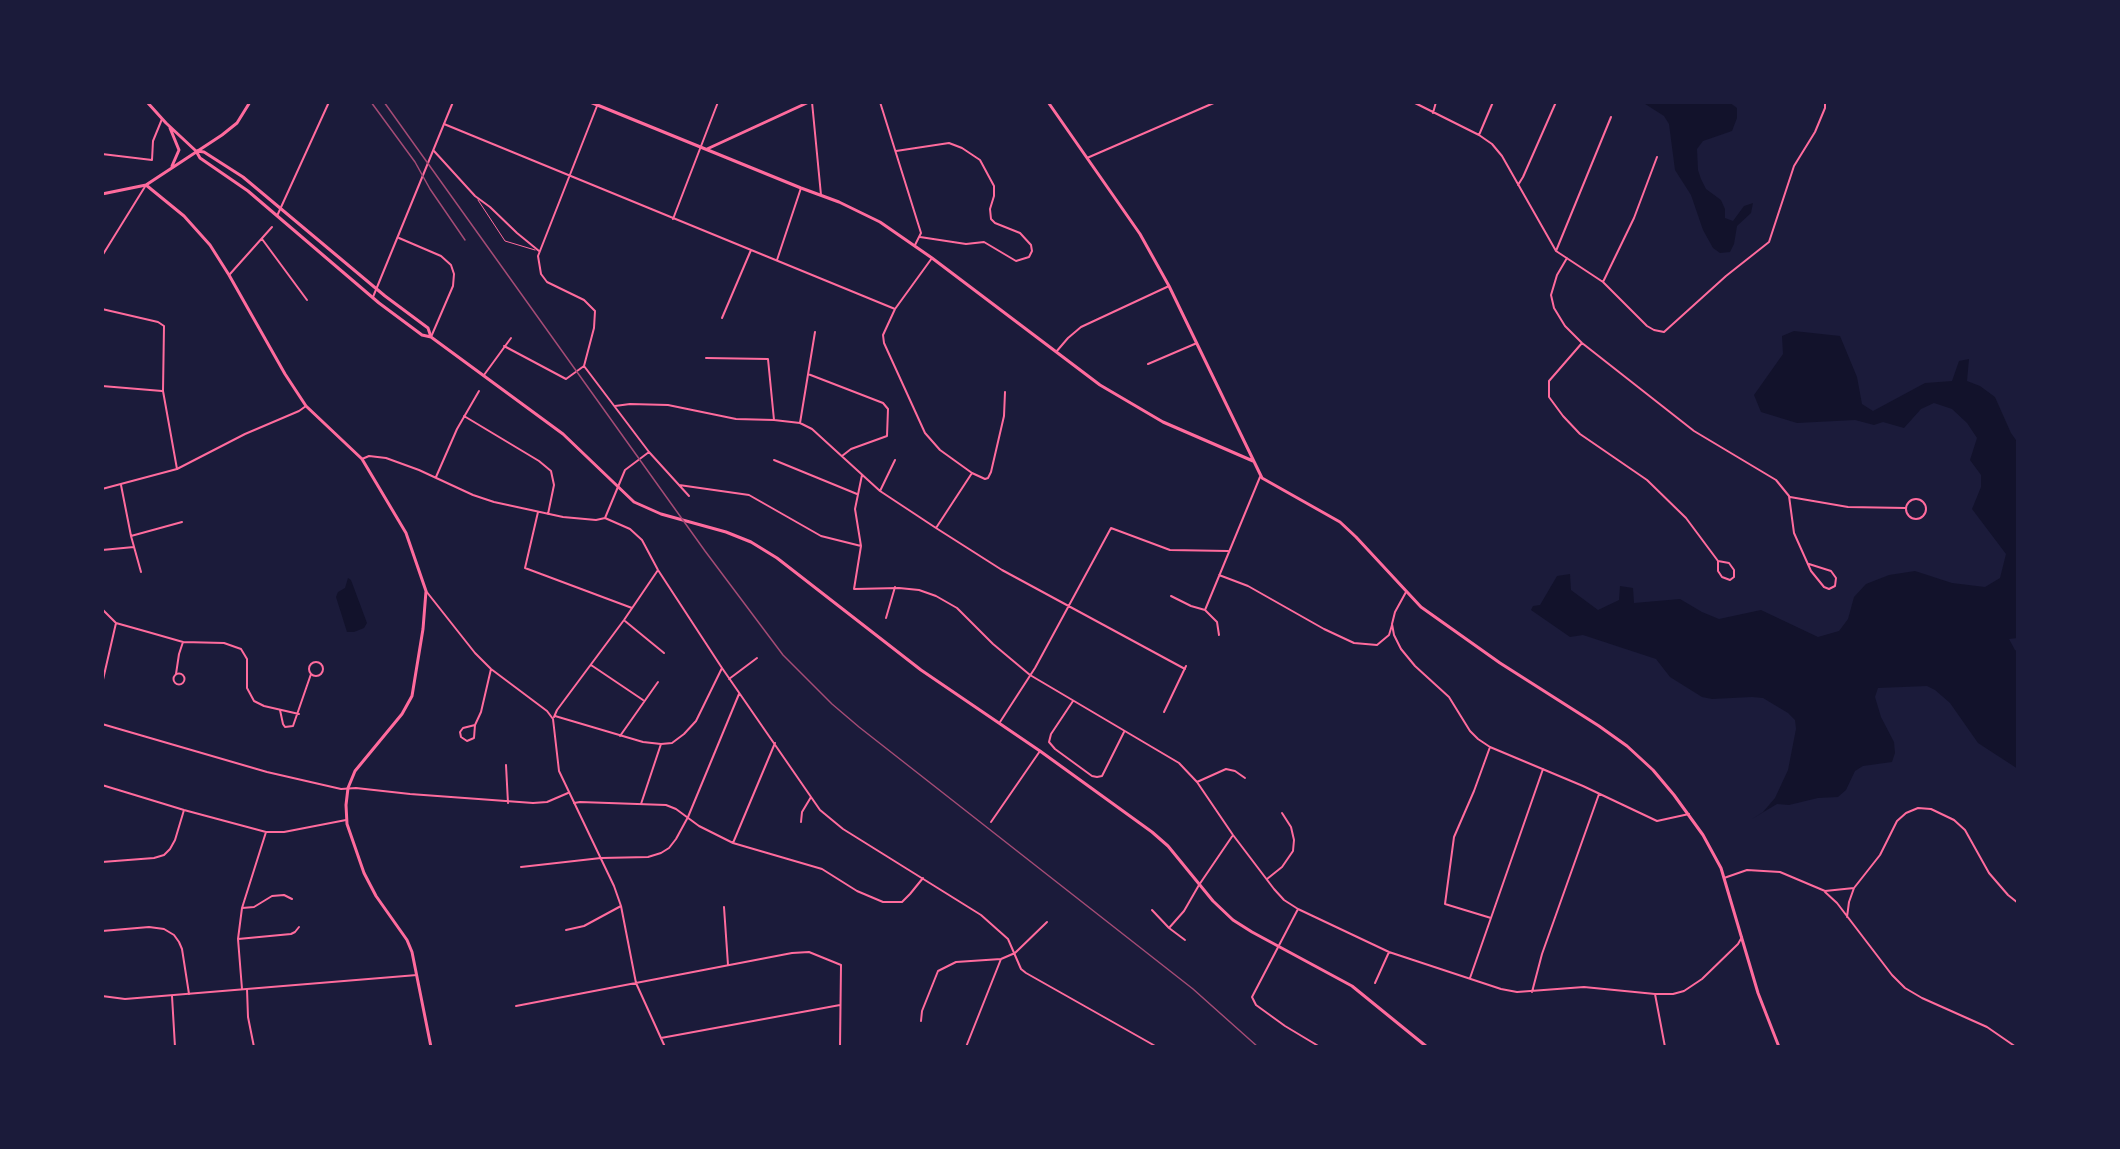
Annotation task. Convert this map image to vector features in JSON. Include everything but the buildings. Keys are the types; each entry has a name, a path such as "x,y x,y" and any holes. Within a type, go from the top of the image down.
{"main road":[{"path":"147,102 162,120 196,151 200,158 248,191 373,297 422,335 431,337 563,434 634,502 661,514 726,532 751,542 777,558 921,670 1040,751 1152,832 1168,846 1213,901 1233,920 1352,986 1426,1047"},
{"path":"102,194 146,185 222,135 237,123 250,102"},
{"path":"590,102 873,218 915,245 1100,385 1154,417 1255,462"},
{"path":"706,149 810,102"},
{"path":"1048,102 1140,234 1169,286 1261,476 1272,485 1340,522 1406,592 1438,620 1500,663 1599,726 1627,747 1658,776 1689,814 1709,844 1724,878 1758,993 1779,1047"},
{"path":"169,126 178,150 177,158 170,169"},
{"path":"196,151 204,152 243,177 377,290 428,328 431,337"},
{"path":"146,185 194,226 210,245 229,274 285,375 306,405 362,459 406,533 426,591 423,629 411,696 402,714 355,771 348,788 346,820 364,873 386,913 410,946 431,1047"}],"street":[{"path":"277,216 328,102"},
{"path":"373,297 453,102"},
{"path":"673,219 718,102"},
{"path":"810,102 821,195"},
{"path":"880,102 919,226 921,237 915,245"},
{"path":"1087,158 1216,102"},
{"path":"1413,102 1479,135 1496,148 1556,251 1603,282 1647,326 1659,332 1669,329 1726,276 1769,242 1794,166 1815,132 1826,102"},
{"path":"1433,113 1436,102"},
{"path":"1479,135 1493,102"},
{"path":"1518,185 1556,102"},
{"path":"504,346 567,379 584,366 594,328 594,310 584,300 547,282 538,264 539,251 597,105"},
{"path":"1556,251 1611,117"},
{"path":"102,154 152,160 153,141 162,120"},
{"path":"444,124 895,309"},
{"path":"896,151 942,143 953,144 980,160 994,186 990,209 991,219 998,225 1017,231 1032,249 1029,257 1016,261 984,242 966,244 921,237"},
{"path":"434,151 475,196 539,251"},
{"path":"1603,282 1634,218 1657,157"},
{"path":"102,256 146,185"},
{"path":"777,260 801,188"},
{"path":"229,274 272,227"},
{"path":"399,238 441,256 451,265 454,274 453,286 431,337"},
{"path":"262,239 307,300"},
{"path":"722,318 751,250"},
{"path":"932,258 895,309 884,331 884,343 925,433 940,450 985,479 990,476 1004,416 1005,392"},
{"path":"1567,258 1552,289 1552,300 1565,326 1582,343 1694,431 1776,480 1789,496 1794,532 1804,557 1817,580 1824,587 1829,589 1835,586 1836,578 1831,571 1809,564"},
{"path":"1056,353 1081,327 1169,286"},
{"path":"102,309 163,324 165,327 163,391 177,469"},
{"path":"800,423 815,332"},
{"path":"484,375 511,338"},
{"path":"1148,364 1197,343"},
{"path":"1582,343 1549,381 1549,397 1580,434 1647,480 1686,518 1718,561 1718,571 1722,577 1730,580 1734,577 1734,570 1729,564 1718,561"},
{"path":"706,358 768,359 774,420"},
{"path":"584,366 649,452 689,496"},
{"path":"808,374 883,403 888,409 887,436 851,449 842,456"},
{"path":"102,386 163,391"},
{"path":"436,477 464,416 479,391"},
{"path":"102,489 177,469 245,434 299,411 306,405"},
{"path":"615,406 668,405 736,419 800,423 812,429 880,491 936,528 1002,570 1186,668 1164,712"},
{"path":"464,416 539,461 551,471 554,484 548,514"},
{"path":"605,518 628,466 649,452"},
{"path":"362,459 369,456 384,457 487,500 548,514 585,519 605,518 636,533 739,694 811,797 829,818 981,915 1008,939 1021,969 1026,973 1158,1047"},
{"path":"774,460 857,494"},
{"path":"880,491 895,460"},
{"path":"936,528 972,472"},
{"path":"862,475 857,494 855,519 861,537 861,546 854,589 895,587 919,590 957,608 993,644 1030,675 1179,763 1197,782 1233,835 1284,900 1298,909 1389,952 1501,989 1532,992 1584,987 1655,994 1684,991 1694,985 1738,944 1742,937"},
{"path":"1205,610 1228,550 1261,476"},
{"path":"121,485 141,572"},
{"path":"679,485 749,495 821,536 861,546"},
{"path":"1789,496 1848,507 1906,508"},
{"path":"1916,499 1925,503 1926,510 1923,516 1917,519 1907,514 1906,508 1909,501 1916,499"},
{"path":"538,512 525,568 632,608"},
{"path":"131,536 183,522"},
{"path":"1000,723 1030,675 1111,528 1170,550 1228,550"},
{"path":"102,550 134,547"},
{"path":"658,570 554,717 557,761 621,906 636,983 664,1047"},
{"path":"1219,575 1248,586 1324,629 1354,643 1377,645 1389,635 1395,612 1406,592"},
{"path":"885,618 895,587"},
{"path":"426,591 468,646 491,669 554,717 620,736 661,744 672,743 696,722 722,668"},
{"path":"1171,596 1205,610 1217,622 1219,635"},
{"path":"102,609 116,623 183,642 224,643 241,649 247,659 247,688 254,701 264,706 298,714"},
{"path":"624,620 664,653"},
{"path":"102,684 116,623"},
{"path":"1392,624 1397,642 1408,657 1449,698 1470,731 1490,747 1657,821 1689,814"},
{"path":"176,674 183,642"},
{"path":"729,679 757,658"},
{"path":"280,710 285,727 293,726 311,674 309,668 315,662 320,663 322,668 320,674 315,676 311,674"},
{"path":"591,665 644,700"},
{"path":"475,725 463,728 460,732 461,737 467,741 474,738 475,725 481,712 491,669"},
{"path":"620,736 658,682"},
{"path":"521,867 601,858 648,857 669,848 688,817 739,694"},
{"path":"1073,701 1051,734 1049,742 1054,749 1092,776 1099,777 1106,770 1124,732"},
{"path":"102,724 267,772 341,789 508,803 547,802 569,792"},
{"path":"732,843 775,743"},
{"path":"640,804 661,744"},
{"path":"1490,747 1454,837 1445,904 1491,918"},
{"path":"992,822 1040,751"},
{"path":"506,765 508,803"},
{"path":"1197,782 1226,769 1236,771 1245,778"},
{"path":"1470,978 1543,769"},
{"path":"102,785 266,832 284,832 346,820"},
{"path":"1532,992 1542,954 1599,794"},
{"path":"801,822 802,812 811,797"},
{"path":"574,803 666,805 732,843 822,869 857,891 884,902 902,902 922,878"},
{"path":"1847,917 1854,888 1880,855 1897,821 1906,813 1918,808 1931,809 1954,820 1965,830 1989,873 2018,903"},
{"path":"102,862 154,858 164,855 174,840 184,810"},
{"path":"1267,879 1282,867 1293,851 1294,840 1289,821 1282,813"},
{"path":"242,989 238,939 242,908 266,832"},
{"path":"1169,928 1184,911 1233,835"},
{"path":"1724,878 1747,870 1780,872 1825,891 1838,903 1892,975 1905,988 1987,1027 2016,1047"},
{"path":"1825,891 1854,888"},
{"path":"242,908 254,907 272,896 284,895 292,899"},
{"path":"566,930 584,926 621,906"},
{"path":"724,907 728,965"},
{"path":"1298,909 1253,993 1253,1000 1256,1005 1285,1026 1320,1047"},
{"path":"1152,910 1169,928 1185,940"},
{"path":"921,1021 922,1011 938,971 956,962 1001,959 1015,953 1047,922"},
{"path":"102,930 149,927 164,929 174,935 182,949 189,994"},
{"path":"238,939 291,934 299,927"},
{"path":"516,1006 804,952 818,954 841,965 840,1047"},
{"path":"1375,982 1389,952"},
{"path":"966,1047 1001,959"},
{"path":"102,996 125,999 172,996 417,975"},
{"path":"247,988 248,1017 254,1047"},
{"path":"1655,994 1665,1047"},
{"path":"172,996 175,1047"},
{"path":"661,1038 840,1005"}],"lane":[{"path":"475,196 506,241 539,251"}],"shaded area":[{"path":"1642,102 1729,102 1737,108 1737,118 1732,131 1703,141 1697,149 1701,179 1706,189 1721,200 1725,209 1725,218 1733,221 1744,206 1753,203 1751,213 1737,226 1730,252 1720,253 1713,248 1703,230 1691,195 1675,170 1669,124 1664,116"},
{"path":"1794,331 1840,336 1857,377 1862,404 1873,411 1925,383 1952,381 1959,361 1969,359 1967,381 1980,386 1995,397 2018,443 2018,638 2009,639 2018,652 2018,769 1978,743 1950,703 1935,690 1927,686 1878,688 1875,697 1881,717 1894,742 1895,753 1892,762 1863,766 1855,771 1846,790 1838,797 1818,798 1789,805 1777,804 1752,819 1763,812 1775,798 1788,770 1796,729 1795,720 1788,713 1763,698 1712,699 1702,697 1670,677 1656,659 1583,635 1570,637 1531,610 1533,606 1540,605 1557,576 1570,574 1571,590 1598,610 1619,600 1620,586 1633,588 1634,603 1680,599 1719,619 1761,610 1818,637 1839,631 1848,619 1854,597 1866,584 1889,575 1915,571 1952,583 1985,587 2000,578 2006,554 1972,509 1981,487 1981,475 1970,460 1977,438 1967,423 1952,409 1934,403 1921,409 1904,428 1883,422 1874,425 1855,420 1797,423 1761,412 1754,395 1783,354 1782,336"},
{"path":"348,578 351,580 367,623 364,628 354,632 347,632 336,597 338,592 345,588"}],"railway":[{"path":"371,102 415,162 430,189 465,240"},
{"path":"384,102 705,551 783,655 832,704 859,727 1193,989 1258,1047"}]}
